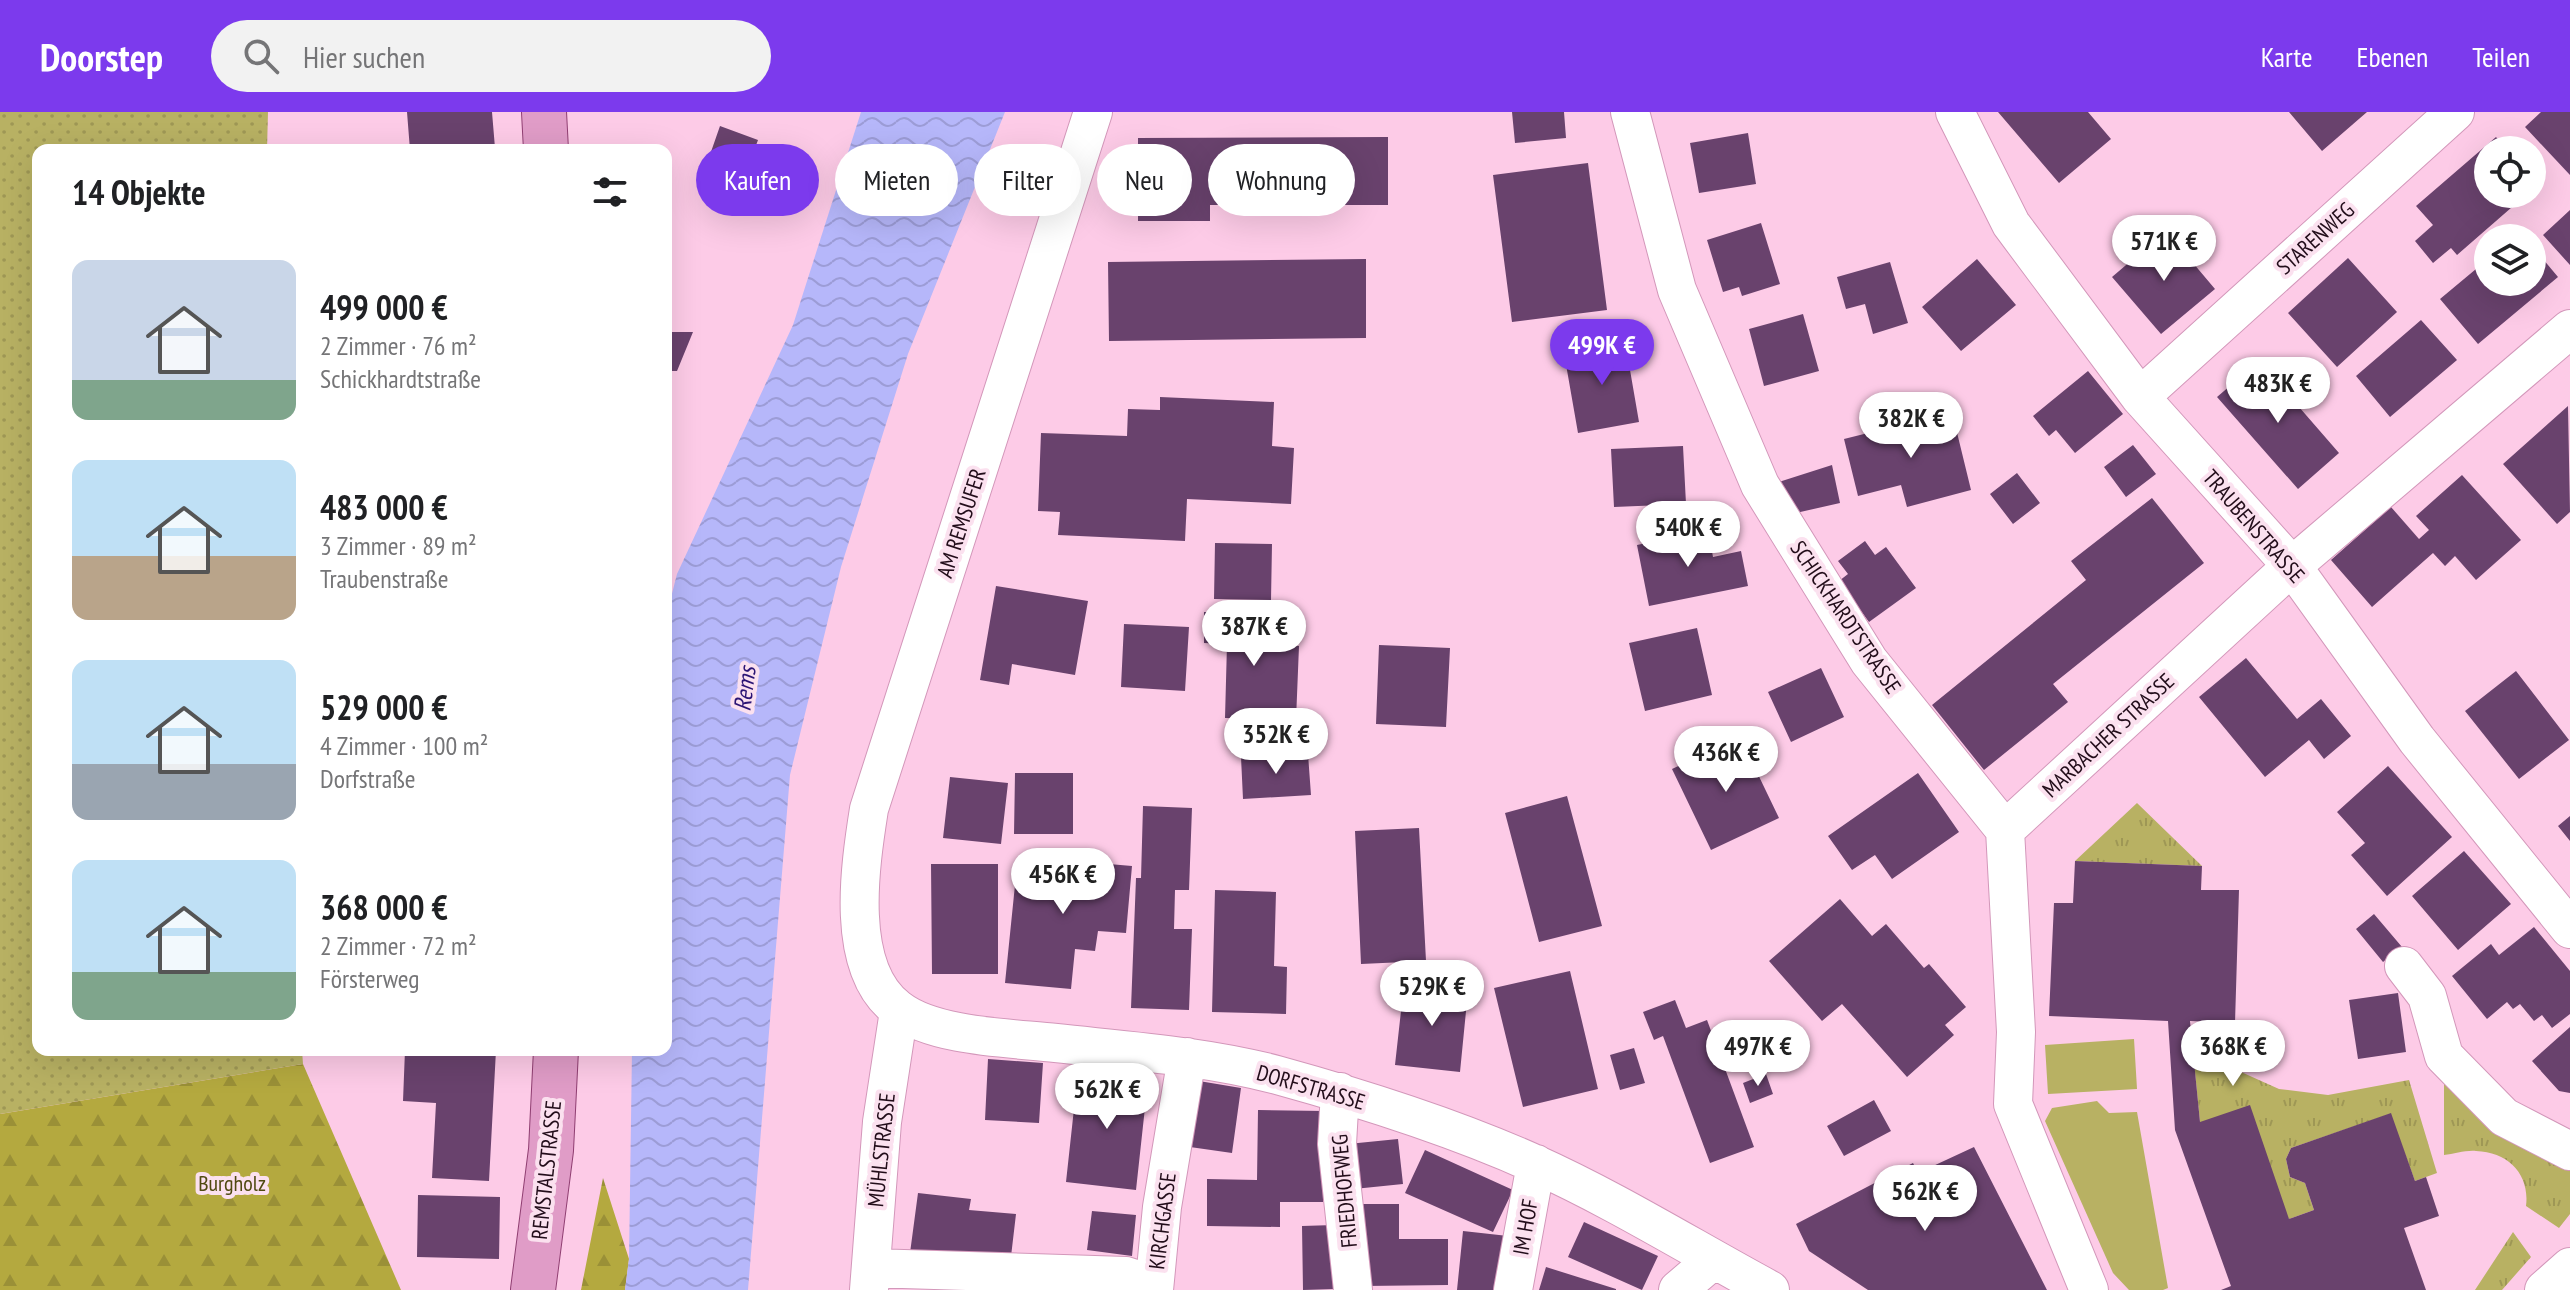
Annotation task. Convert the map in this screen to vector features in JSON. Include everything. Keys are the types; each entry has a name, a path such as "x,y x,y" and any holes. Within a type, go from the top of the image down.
{"main road":[{"path":"544,112 546,144"},
{"name":"REMSTALSTRASSE","path":"533,1290 551,1150 556,1056"}],"street":[{"name":"AM REMSUFER","path":"899,1011 879,991 862,939 858,877 869,809 1093,112"},
{"name":"SCHICKHARDTSTRASSE","path":"1630,112 1677,290 1760,485 1869,661 2005,830"},
{"name":"TRAUBENSTRASSE","path":"1955,112 2011,224 2140,397 2292,566 2479,820 2570,929"},
{"name":"STARENWEG","path":"2140,397 2455,112"},
{"name":"MARBACHER STRASSE","path":"2005,830 2292,566 2570,329"},
{"path":"2005,830 2016,1032 2013,1104 2089,1290"},
{"path":"2404,966 2427,996 2444,1056 2504,1117 2570,1151"},
{"name":"DORFSTRASSE","path":"899,1011 952,1032 1187,1057 1340,1092 1536,1164 1770,1290"},
{"name":"MÜHLSTRASSE","path":"870,1279 882,1122 899,1011"},
{"name":"KIRCHGASSE","path":"1154,1288 1162,1207 1187,1057"},
{"name":"FRIEDHOFWEG","path":"1340,1092 1337,1144 1353,1290"},
{"name":"IM HOF","path":"1513,1290 1536,1164"},
{"path":"1678,1290 1713,1260"},
{"path":"2544,1290 2570,1267"},
{"path":"870,1279 1126,1276 1154,1288"}],"green space":[{"path":"0,112 268,112 267,144 32,144 32,1056 302,1056 303,1064 0,1114"},
{"path":"2137,803 2202,866 2075,861"},
{"path":"2134,1039 2137,1089 2048,1094 2045,1045"},
{"path":"2444,1056 2570,1151 2570,1214 2559,1228 2526,1206 2525,1184 2515,1167 2507,1161 2488,1152 2444,1155"},
{"path":"2194,1062 2230,1067 2279,1089 2328,1095 2409,1080 2437,1173 2415,1181 2390,1114 2291,1148 2286,1159 2290,1177 2305,1183 2314,1210 2289,1219 2200,1122"},
{"name":"Burgholz","path":"303,1064 401,1290 0,1290 0,1114"},
{"path":"2097,1101 2109,1113 2137,1112 2168,1288 2163,1290 2129,1290 2113,1273 2045,1121 2052,1108"},
{"path":"603,1178 629,1259 625,1290 581,1290"},
{"path":"2513,1232 2531,1257 2502,1290 2475,1290"}],"water":[{"name":"Rems","path":"861,112 1005,112 992,144 974,144 974,189 908,354 841,567 790,775 748,1290 625,1290 629,1259 632,1056 672,1056 672,594 677,574 793,325 835,193 835,216 958,216 958,144 851,144"}],"building":[{"path":"407,112 492,112 495,144 410,144"},
{"path":"1512,112 1564,112 1566,138 1515,143"},
{"path":"1998,112 2088,112 2111,139 2059,183"},
{"path":"2289,112 2367,112 2322,151"},
{"path":"2541,112 2570,112 2570,175 2546,149 2546,136 2533,136 2525,127"},
{"path":"720,126 758,140 757,144 714,144"},
{"path":"1748,133 1756,184 1699,193 1690,143"},
{"path":"1388,137 1388,205 1355,205 1355,144 1208,144 1210,221 1138,221 1138,216 1192,216 1192,144 1138,144 1138,138"},
{"path":"2474,156 2474,208 2511,208 2493,224 2474,224 2474,240 2457,255 2451,248 2433,263 2415,241 2433,225 2416,206"},
{"path":"1588,163 1607,310 1512,322 1493,175"},
{"path":"2570,210 2570,265 2546,238 2546,232"},
{"path":"1761,223 1780,284 1742,296 1739,287 1723,292 1707,240"},
{"path":"2166,231 2215,289 2161,334 2112,277"},
{"path":"2348,258 2397,312 2337,367 2288,313"},
{"path":"1366,259 1366,338 1109,341 1108,262"},
{"path":"1977,259 2016,305 1961,351 1922,307"},
{"path":"1890,262 1908,323 1873,334 1865,304 1846,309 1837,277"},
{"path":"2546,263 2558,277 2546,287"},
{"path":"2474,271 2474,296 2535,296 2478,344 2440,299"},
{"path":"1803,314 1819,371 1764,386 1749,329"},
{"path":"2421,320 2457,360 2390,417 2356,376"},
{"path":"672,332 693,332 677,371 672,371"},
{"path":"1625,341 1639,422 1578,433 1564,353"},
{"path":"2259,361 2339,453 2298,489 2217,397"},
{"path":"2088,371 2123,414 2075,453 2056,430 2049,436 2033,416"},
{"path":"1160,397 1274,402 1272,446 1294,448 1291,504 1187,499 1185,541 1058,535 1060,512 1038,511 1041,433 1127,436 1128,409 1160,410"},
{"path":"2568,406 2570,512 2557,524 2503,464"},
{"path":"1952,412 1971,490 1907,507 1901,485 1858,496 1844,439"},
{"path":"2133,445 2156,474 2126,497 2104,467"},
{"path":"1683,446 1686,504 1614,507 1611,449"},
{"path":"1832,465 1840,503 1787,515 1769,485"},
{"path":"2017,473 2040,503 2013,524 1990,494"},
{"path":"2462,475 2521,540 2476,580 2455,556 2445,566 2433,553 2372,607 2331,560 2391,507 2419,539 2429,530 2416,516"},
{"path":"2152,498 2204,563 2053,684 2068,702 1984,770 1932,705 2086,580 2071,561"},
{"path":"1708,530 1713,557 1741,551 1748,586 1649,606 1637,545"},
{"path":"1865,541 1875,555 1886,547 1916,588 1869,622 1839,581 1848,574 1838,561"},
{"path":"1215,543 1272,544 1271,600 1214,599"},
{"path":"996,586 1088,601 1075,675 1012,664 1009,685 980,680"},
{"path":"1204,612 1263,614 1263,645 1299,646 1296,720 1225,718 1227,644 1204,643"},
{"path":"1124,624 1189,627 1185,691 1121,687"},
{"path":"1697,628 1712,695 1645,711 1629,643"},
{"path":"1379,645 1450,648 1446,727 1376,724"},
{"path":"2246,658 2297,719 2321,699 2351,736 2324,759 2309,740 2265,777 2199,697"},
{"path":"1821,668 1844,717 1791,742 1768,692"},
{"path":"2516,671 2569,740 2519,779 2465,711"},
{"path":"1740,737 1779,818 1711,850 1672,769"},
{"path":"1308,754 1311,795 1243,799 1241,757"},
{"path":"2388,766 2452,837 2387,896 2351,855 2365,843 2337,812"},
{"path":"1015,773 1073,773 1073,834 1014,834"},
{"path":"1918,773 1959,832 1892,879 1875,855 1852,870 1828,836"},
{"path":"950,777 1008,783 1001,844 943,838"},
{"path":"1567,796 1602,926 1539,942 1505,813"},
{"path":"1143,806 1192,808 1189,890 1175,890 1174,929 1192,929 1189,1010 1131,1008 1136,878 1141,878"},
{"path":"2570,816 2570,841 2558,826"},
{"path":"1419,828 1426,961 1361,964 1355,831"},
{"path":"1030,850 1062,852 1062,860 1132,866 1126,933 1098,931 1095,951 1075,949 1071,989 1005,983 1015,885 1026,886"},
{"path":"2464,851 2511,904 2458,950 2412,896"},
{"path":"2075,861 2202,866 2201,890 2239,890 2235,1023 2190,1021 2200,1122 2250,1105 2289,1219 2314,1210 2305,1183 2290,1177 2286,1159 2291,1148 2391,1113 2415,1181 2426,1177 2439,1216 2404,1228 2426,1290 2221,1290 2231,1286 2175,1130 2168,1021 2049,1016 2054,903 2073,903"},
{"path":"931,864 998,864 998,974 932,974"},
{"path":"1215,890 1276,892 1274,966 1287,967 1286,1014 1212,1012"},
{"path":"1840,899 1872,936 1886,924 1924,968 1929,964 1966,1007 1945,1025 1954,1035 1907,1077 1842,1004 1822,1021 1769,961"},
{"path":"2374,914 2402,947 2383,962 2356,929"},
{"path":"2534,927 2570,971 2570,1014 2552,1028 2542,1015 2534,1021 2520,1004 2513,1009 2507,1002 2487,1019 2452,976 2491,944 2499,955"},
{"path":"1570,971 1598,1089 1523,1107 1494,988"},
{"path":"1404,984 1468,991 1460,1072 1395,1065"},
{"path":"2398,993 2406,1052 2358,1059 2349,1000"},
{"path":"1675,1000 1686,1028 1707,1020 1754,1147 1710,1163 1663,1036 1654,1040 1643,1012"},
{"path":"2570,1027 2570,1093 2559,1091 2532,1061"},
{"path":"1634,1048 1645,1083 1620,1090 1610,1055"},
{"path":"405,1056 496,1056 489,1181 432,1178 436,1103 403,1101"},
{"path":"988,1059 1043,1063 1039,1123 985,1120"},
{"path":"1078,1072 1148,1080 1136,1190 1066,1182"},
{"path":"1766,1074 1773,1094 1750,1103 1743,1083"},
{"path":"1193,1080 1241,1088 1232,1153 1183,1146"},
{"path":"1874,1100 1891,1131 1844,1156 1827,1126"},
{"path":"1258,1110 1324,1111 1323,1202 1280,1202 1280,1227 1207,1226 1207,1179 1257,1180"},
{"path":"1398,1139 1403,1184 1354,1189 1348,1144"},
{"path":"1974,1147 2047,1290 1868,1290 1809,1251 1796,1224 1913,1163 1918,1173"},
{"path":"1425,1150 1513,1190 1493,1232 1405,1193"},
{"path":"918,1193 971,1199 969,1210 1016,1214 1010,1265 910,1253"},
{"path":"418,1195 500,1197 499,1259 417,1257"},
{"path":"1355,1204 1399,1204 1399,1239 1448,1239 1448,1285 1365,1286"},
{"path":"1092,1211 1136,1215 1132,1256 1087,1250"},
{"path":"1584,1222 1658,1256 1642,1290 1568,1257"},
{"path":"1334,1225 1335,1289 1303,1290 1302,1226"},
{"path":"1463,1231 1508,1236 1502,1290 1457,1290"},
{"path":"1546,1267 1616,1289 1616,1290 1539,1290"}]}
